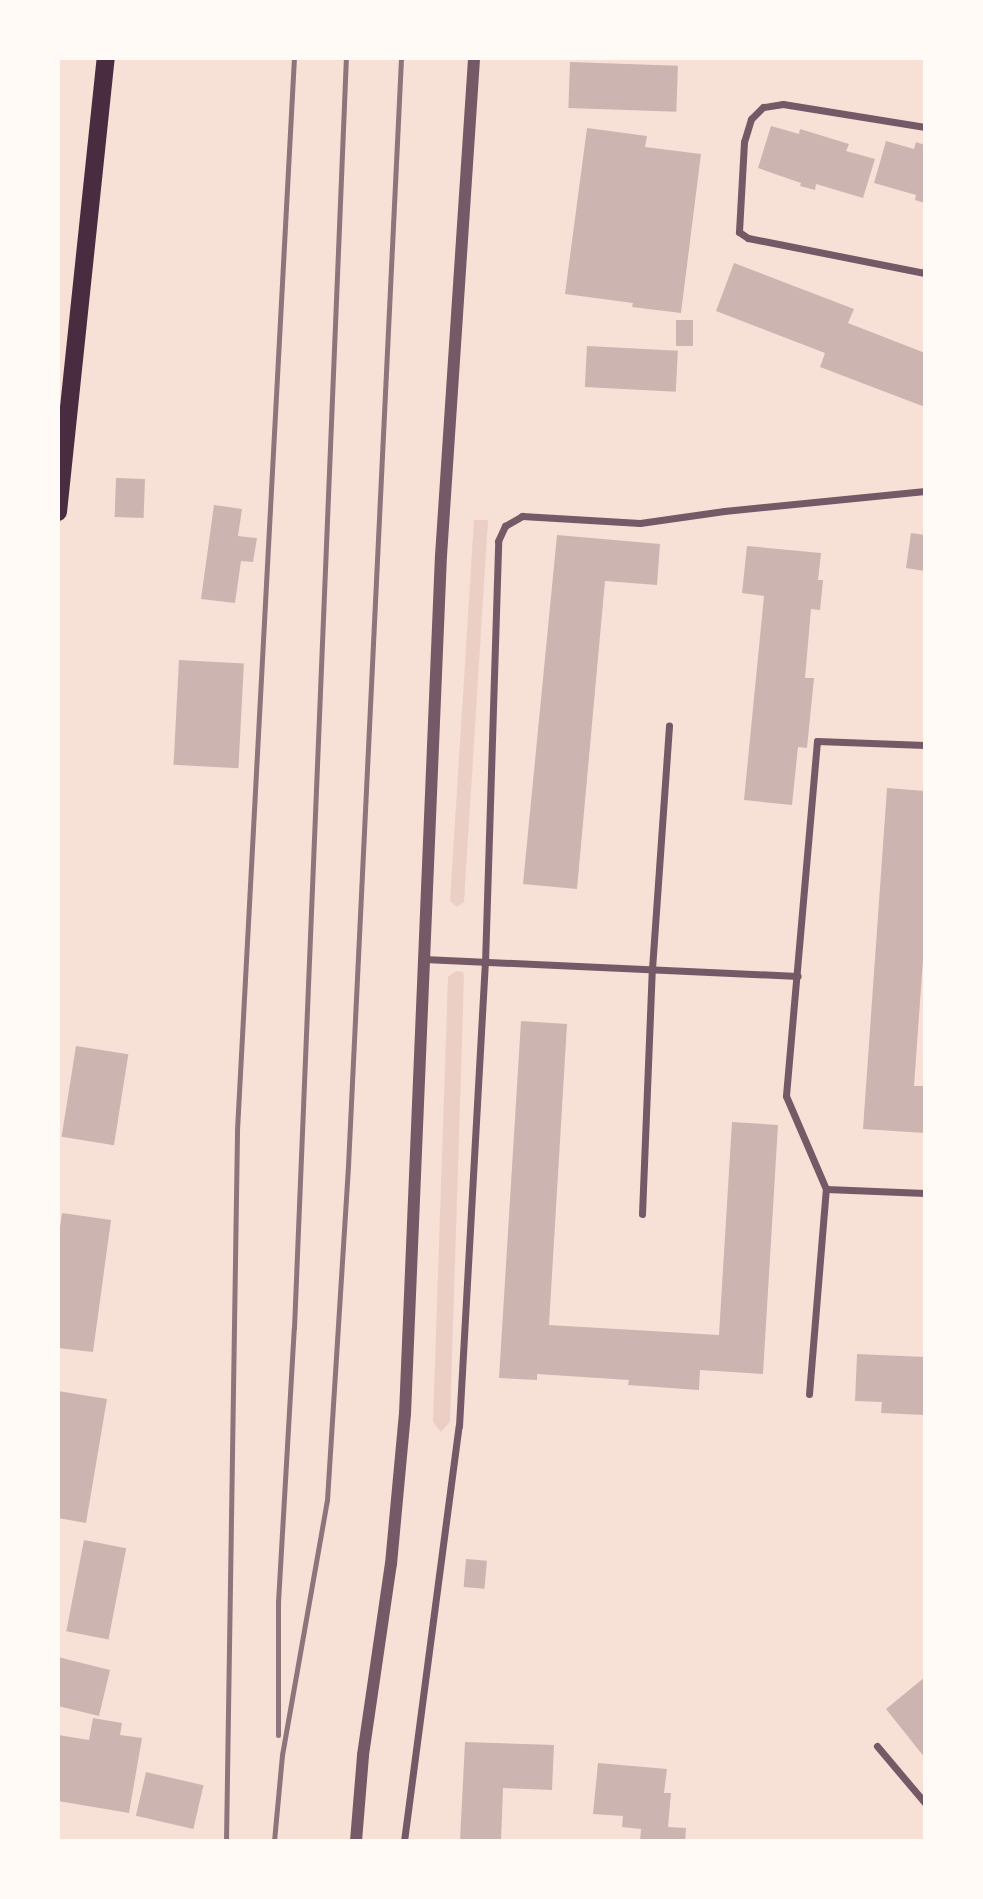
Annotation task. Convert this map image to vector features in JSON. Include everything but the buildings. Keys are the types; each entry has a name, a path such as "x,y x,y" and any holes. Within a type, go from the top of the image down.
{"main road":[{"path":"58,512 105,61"}],"street":[{"path":"356,1841 363,1755 391,1564 405,1414 441,556 474,58"},
{"path":"925,127 783,104 762,107 751,119 744,142 739,232 748,238 925,273"},
{"path":"404,1841 459,1426 485,962 498,541 505,526 522,516 640,523 724,511 925,491"},
{"path":"642,1214 652,969 669,726"},
{"path":"809,1394 826,1189 786,1096 817,741 925,745"},
{"path":"424,959 798,976"},
{"path":"826,1189 925,1193"},
{"path":"877,1746 925,1802"}],"shaded area":[{"path":"474,520 488,520 464,902 457,907 450,901"},
{"path":"456,971 463,972 464,977 450,1422 441,1432 433,1422 448,977"}],"railway":[{"path":"226,1841 237,1130 294,58"},
{"path":"278,1735 278,1602 294,1328 346,58"},
{"path":"274,1841 282,1755 327,1500 348,1166 401,58"}]}
